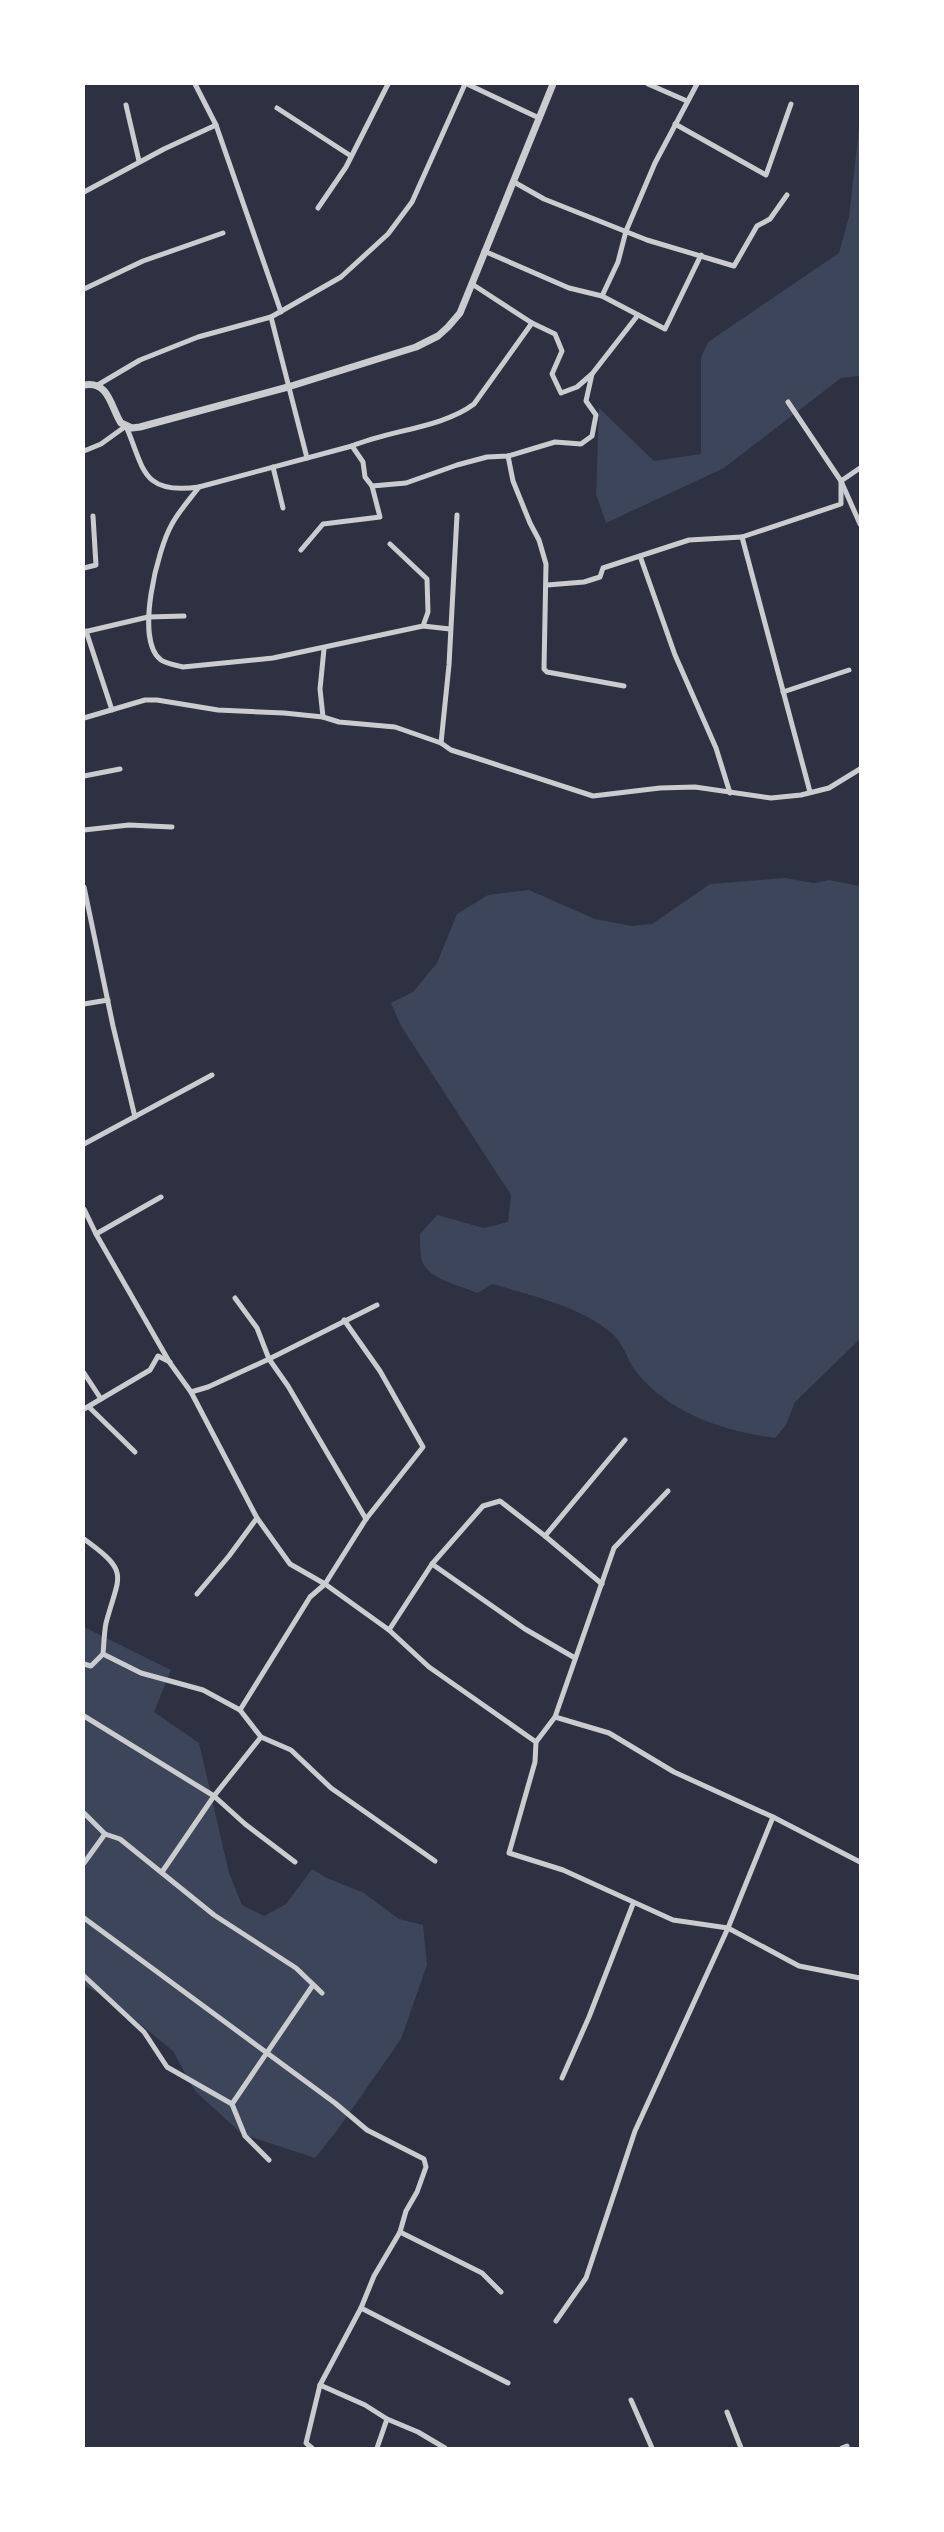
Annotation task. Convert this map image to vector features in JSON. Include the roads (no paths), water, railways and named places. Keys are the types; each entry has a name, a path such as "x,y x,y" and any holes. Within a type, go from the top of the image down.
{"street":[{"path":"195,84 216,125 281,312"},
{"path":"318,208 351,156 388,84"},
{"path":"96,386 140,360 198,337 271,317 341,277 388,234 412,202 466,84 539,118"},
{"path":"84,451 101,444 126,426 140,427 288,387 428,342 448,328 460,313 553,84"},
{"path":"648,84 687,101"},
{"path":"602,296 618,262 626,231 675,124 697,84"},
{"path":"675,124 766,176 791,104"},
{"path":"126,105 139,161"},
{"path":"277,108 351,156"},
{"path":"84,192 139,161 216,125"},
{"path":"514,182 544,199 647,240 734,266 757,226 770,219 787,195"},
{"path":"84,289 143,261 223,233"},
{"path":"484,251 570,288 602,296 665,329 700,255"},
{"path":"472,284 532,323 555,334 562,351 552,374 560,393 576,387 592,374 638,316"},
{"path":"271,317 307,458"},
{"path":"84,385 96,386 108,394 119,420 126,426 143,472 150,479 180,489 199,487 352,446 373,437 415,427 464,411 474,404 532,323"},
{"path":"372,486 406,483 487,457 508,456 555,442 581,444 592,436 596,415 586,401 592,374"},
{"path":"788,402 841,481 860,524"},
{"path":"301,550 322,524 380,517 372,486 365,477 363,462 352,446"},
{"path":"508,456 513,481 530,523 540,540 546,564 544,668 546,672 624,686"},
{"path":"273,467 283,508"},
{"path":"841,481 860,468"},
{"path":"547,585 584,582 600,577 603,568 688,540 742,537 841,504 841,481"},
{"path":"199,487 172,524 160,551 148,617 155,652 161,660 183,667 273,658 324,649 423,626 450,629"},
{"path":"441,742 457,515"},
{"path":"84,568 96,565 93,516"},
{"path":"742,537 810,792"},
{"path":"390,544 427,579 428,612 423,626"},
{"path":"640,556 675,655 716,748 730,793"},
{"path":"112,710 85,631 148,617 184,616"},
{"path":"323,717 320,689 324,649"},
{"path":"783,692 849,670"},
{"path":"84,718 157,700 218,710 256,710 323,717 338,722 395,727 441,742 451,750 593,796 695,787 771,798 829,788 860,769"},
{"path":"84,776 120,769"},
{"path":"84,830 129,825 172,828"},
{"path":"84,887 135,1117"},
{"path":"84,1004 108,1000"},
{"path":"84,1144 212,1075"},
{"path":"96,1234 161,1197"},
{"path":"84,1209 96,1234 170,1362 191,1392 257,1518 290,1564 325,1584 389,1630 429,1667 536,1742"},
{"path":"235,1298 257,1328 270,1358 366,1519"},
{"path":"191,1392 208,1387 377,1305"},
{"path":"240,1710 310,1597 325,1584 366,1519 423,1447 380,1372 344,1320"},
{"path":"135,1452 86,1408 150,1370 158,1356 170,1362"},
{"path":"84,1374 101,1400"},
{"path":"545,1536 624,1440"},
{"path":"668,1491 614,1548 555,1716 536,1742 535,1762 509,1853 563,1870 633,1904 672,1920 728,1928 799,1966 860,1978"},
{"path":"389,1630 432,1564 483,1506 500,1501 602,1584"},
{"path":"197,1594 230,1556 257,1518"},
{"path":"84,1539 109,1558 116,1570 119,1582 106,1625 104,1654 91,1666 84,1664"},
{"path":"432,1564 525,1629 575,1658"},
{"path":"104,1654 140,1673 203,1690 240,1710 261,1737 291,1750 331,1788 435,1862"},
{"path":"84,1716 214,1796 244,1824 295,1862"},
{"path":"555,1716 609,1733 674,1772 773,1817 860,1862"},
{"path":"162,1872 214,1796 261,1737"},
{"path":"84,1813 105,1834 120,1839 214,1915 296,1968 322,1993"},
{"path":"556,2321 586,2278 635,2131 728,1928 773,1817"},
{"path":"84,1863 105,1834"},
{"path":"562,2078 633,1904"},
{"path":"84,1918 266,2052 367,2130 424,2159 426,2167 417,2192 406,2211 400,2232 374,2276 361,2308 320,2385 306,2443 312,2448"},
{"path":"84,1976 144,2032 168,2067 232,2104 245,2136 268,2160"},
{"path":"232,2104 313,1984"},
{"path":"400,2232 482,2273 501,2292"},
{"path":"361,2308 508,2383"},
{"path":"320,2385 365,2405 387,2419 418,2432 445,2448"},
{"path":"631,2400 652,2448"},
{"path":"727,2412 740,2448"},
{"path":"377,2448 387,2419"}]}
